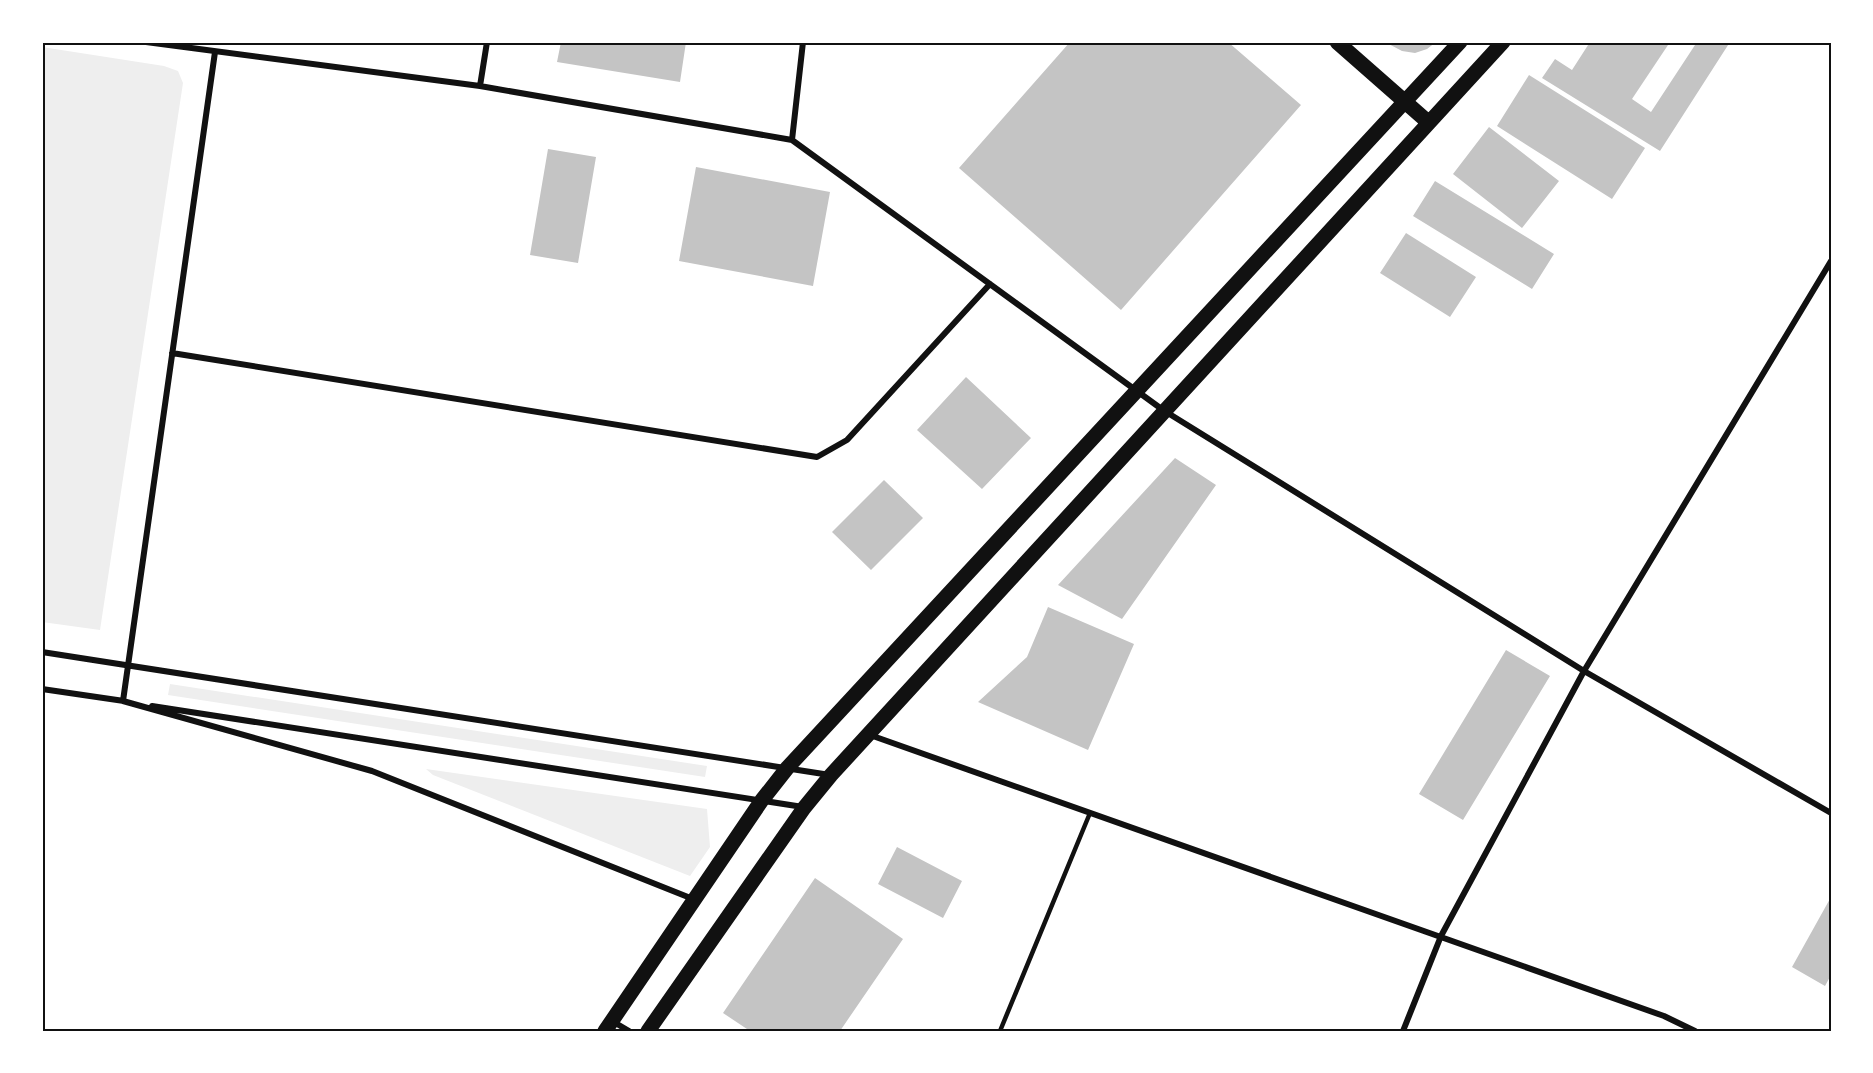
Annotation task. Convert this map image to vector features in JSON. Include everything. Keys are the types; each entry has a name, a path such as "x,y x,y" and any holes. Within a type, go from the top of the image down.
{"main road":[{"path":"1337,42 1428,122"},
{"path":"608,1026 762,800 788,767 1460,42"},
{"path":"648,1031 804,808 831,775 1163,410 1503,42"}],"street":[{"path":"146,42 480,86 792,140 1163,410 1584,671 1831,813"},
{"path":"480,86 487,42"},
{"path":"792,140 803,42"},
{"path":"123,701 215,52"},
{"path":"1403,1031 1441,936 1584,671 1831,261"},
{"path":"172,353 817,457 848,440 990,284"},
{"path":"42,652 831,775"},
{"path":"42,689 804,808"},
{"path":"123,701 372,771 696,900"},
{"path":"869,734 1664,1016 1695,1031"},
{"path":"608,1026 629,1031"}],"lane":[{"path":"1000,1031 1090,813"}],"shaded area":[{"path":"42,47 164,66 178,71 183,83 100,630 42,622"},
{"path":"170,684 707,766 705,777 168,695"},
{"path":"426,769 707,809 710,847 690,876 433,775"}],"building":[{"path":"561,42 686,42 680,82 557,62"},
{"path":"1070,42 1228,42 1301,105 1121,310 959,168"},
{"path":"1385,42 1436,42 1427,49 1415,53 1402,51"},
{"path":"1590,42 1670,42 1632,99 1651,112 1697,42 1730,42 1660,151 1542,78 1555,59 1572,70"},
{"path":"1529,75 1645,148 1612,199 1497,126"},
{"path":"1489,127 1559,181 1522,228 1453,174"},
{"path":"548,149 596,157 578,263 530,255"},
{"path":"696,167 830,192 813,286 679,261"},
{"path":"1435,181 1554,254 1532,289 1413,216"},
{"path":"1406,233 1476,277 1450,317 1380,273"},
{"path":"966,377 1031,438 982,489 917,430"},
{"path":"1175,458 1216,485 1122,619 1058,585"},
{"path":"884,480 923,518 871,570 832,532"},
{"path":"1048,607 1134,644 1088,750 978,702 1027,657"},
{"path":"1506,650 1550,676 1463,820 1419,794"},
{"path":"897,847 962,881 943,918 878,884"},
{"path":"815,878 903,939 840,1031 750,1031 723,1013"},
{"path":"1831,897 1831,975 1825,986 1792,967"}]}
